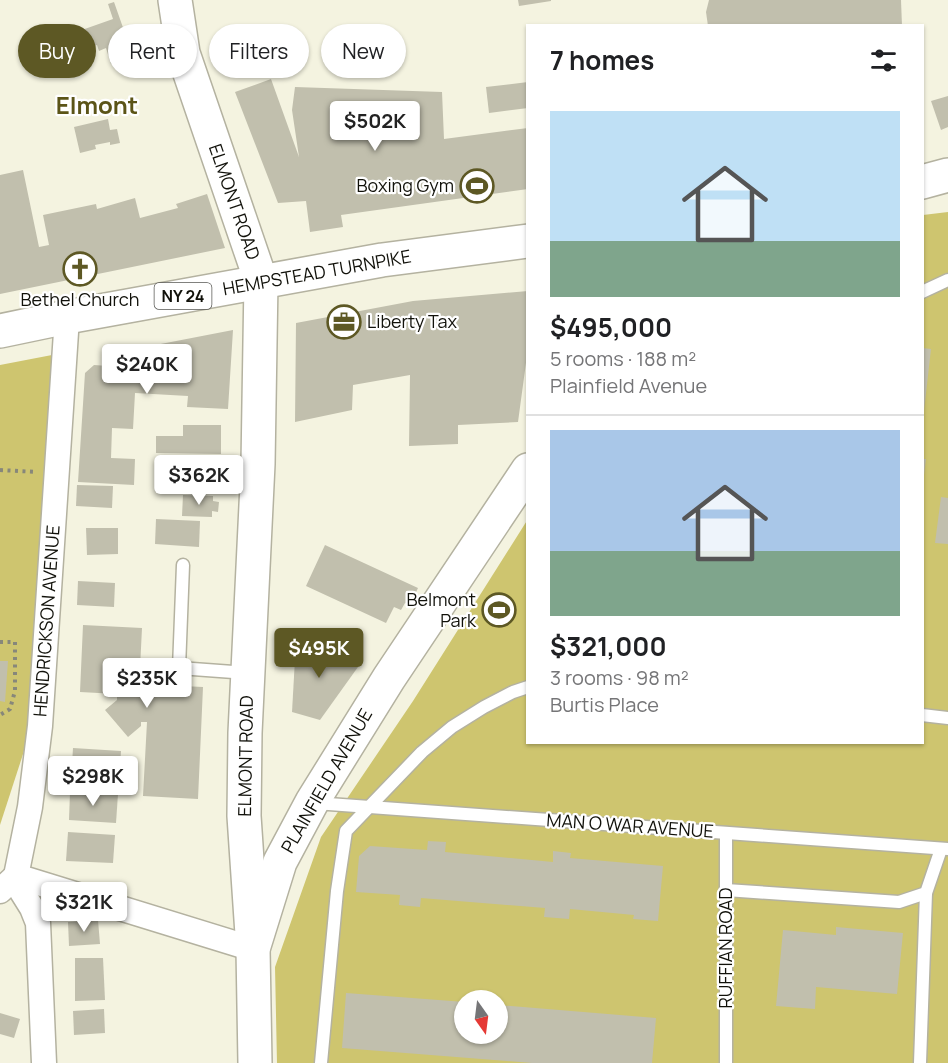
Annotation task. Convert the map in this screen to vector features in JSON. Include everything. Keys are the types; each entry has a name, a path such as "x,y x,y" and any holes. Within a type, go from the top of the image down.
{"main road":[{"name":"ELMONT ROAD","path":"175,0 183,53 261,281 258,464 244,816 253,949"},
{"path":"924,181 948,175"},
{"name":"HEMPSTEAD TURNPIKE","path":"0,331 382,260 526,241"},
{"name":"PLAINFIELD AVENUE","path":"255,1063 253,949 280,862 312,802 389,678 526,473"}],"street":[{"name":"HENDRICKSON AVENUE","path":"8,883 30,807 40,726 67,317"},
{"path":"8,883 253,949"},
{"path":"8,883 22,892 38,923 44,1063"}],"lane":[{"path":"924,291 948,280"},
{"path":"183,564 179,668 248,674"},
{"path":"321,1063 337,891 346,831 422,752 452,728 484,707 526,688"},
{"path":"924,715 948,718"},
{"name":"MAN O WAR AVENUE","path":"312,802 945,849"},
{"name":"RUFFIAN ROAD","path":"726,833 726,1063"},
{"path":"920,1063 926,893 945,849"},
{"path":"726,890 899,902 926,893"}],"path":[{"path":"0,470 56,473"},
{"path":"0,642 15,642 15,691 10,709 0,715"}],"shaded area":[{"name":"Belmont Park","path":"948,212 948,1063 277,1063 275,967 321,837 413,701 526,522 526,744 924,744 924,215"},
{"path":"52,355 64,370 37,711 0,825 0,365"}],"building":[{"path":"518,0 551,0 551,1 519,6"},
{"path":"709,0 901,0 902,24 708,24 706,12"},
{"path":"114,2 122,24 108,24 108,54 106,48 99,51 96,45 96,25 113,19 108,4"},
{"path":"271,79 299,157 292,110 295,87 442,92 444,139 526,128 526,189 341,215 343,227 310,232 306,201 278,203 235,92"},
{"path":"526,82 526,108 489,113 486,87"},
{"path":"948,96 948,127 941,130 931,101"},
{"path":"108,119 110,130 117,129 120,143 95,145 96,149 80,153 74,127"},
{"path":"23,170 39,247 49,245 43,215 96,204 97,209 135,198 140,218 178,208 176,204 207,194 225,248 0,294 0,175"},
{"path":"526,291 526,363 518,422 458,425 458,444 409,446 410,375 353,385 352,410 295,422 296,323 413,301"},
{"path":"233,330 228,409 187,407 188,396 135,393 133,429 112,428 111,458 135,459 134,485 78,482 85,373 94,365 108,366 109,354"},
{"path":"924,348 931,349 924,411"},
{"path":"183,425 221,425 221,454 156,453 156,436 183,436"},
{"path":"184,466 222,468 221,488 183,486"},
{"path":"77,485 113,486 112,508 76,506"},
{"path":"183,495 213,496 213,501 219,502 218,512 212,511 212,517 182,516"},
{"path":"941,497 948,498 948,544 935,543"},
{"path":"156,519 200,521 199,547 155,544"},
{"path":"86,528 118,528 118,554 87,555"},
{"path":"325,545 418,588 410,605 405,603 401,610 394,607 386,623 306,586"},
{"path":"78,581 115,583 114,607 77,605"},
{"path":"83,625 142,628 140,668 157,668 163,676 162,685 203,687 198,799 143,796 147,722 141,722 141,726 128,737 105,710 117,700 117,694 80,692"},
{"path":"296,641 363,660 320,720 292,712"},
{"path":"0,661 8,661 5,702 0,701"},
{"path":"73,748 121,751 119,782 71,779"},
{"path":"70,792 118,794 116,823 69,820"},
{"path":"68,832 115,835 113,863 66,861"},
{"path":"428,841 446,842 445,852 553,862 553,851 571,853 570,858 663,866 658,921 633,919 634,915 570,909 569,919 544,917 545,908 421,898 420,907 399,905 400,895 356,892 359,856 370,846 427,850"},
{"path":"98,920 100,944 69,946 68,922"},
{"path":"836,927 903,933 897,994 816,987 815,1009 776,1006 783,930 836,935"},
{"path":"75,958 103,958 105,1000 75,1001"},
{"path":"346,993 454,1001 454,1044 508,1044 508,1006 656,1018 652,1063 532,1063 342,1048"},
{"path":"104,1009 105,1033 74,1035 73,1011"},
{"path":"0,1013 20,1019 14,1038 0,1034"}],"place":[{"name":"Boxing Gym","path":"477,186"},
{"name":"Bethel Church","path":"80,269"},
{"name":"Liberty Tax","path":"344,322"},
{"name":"Belmont Park","path":"499,610"}],"district":[{"name":"Elmont","path":"97,106"}]}
